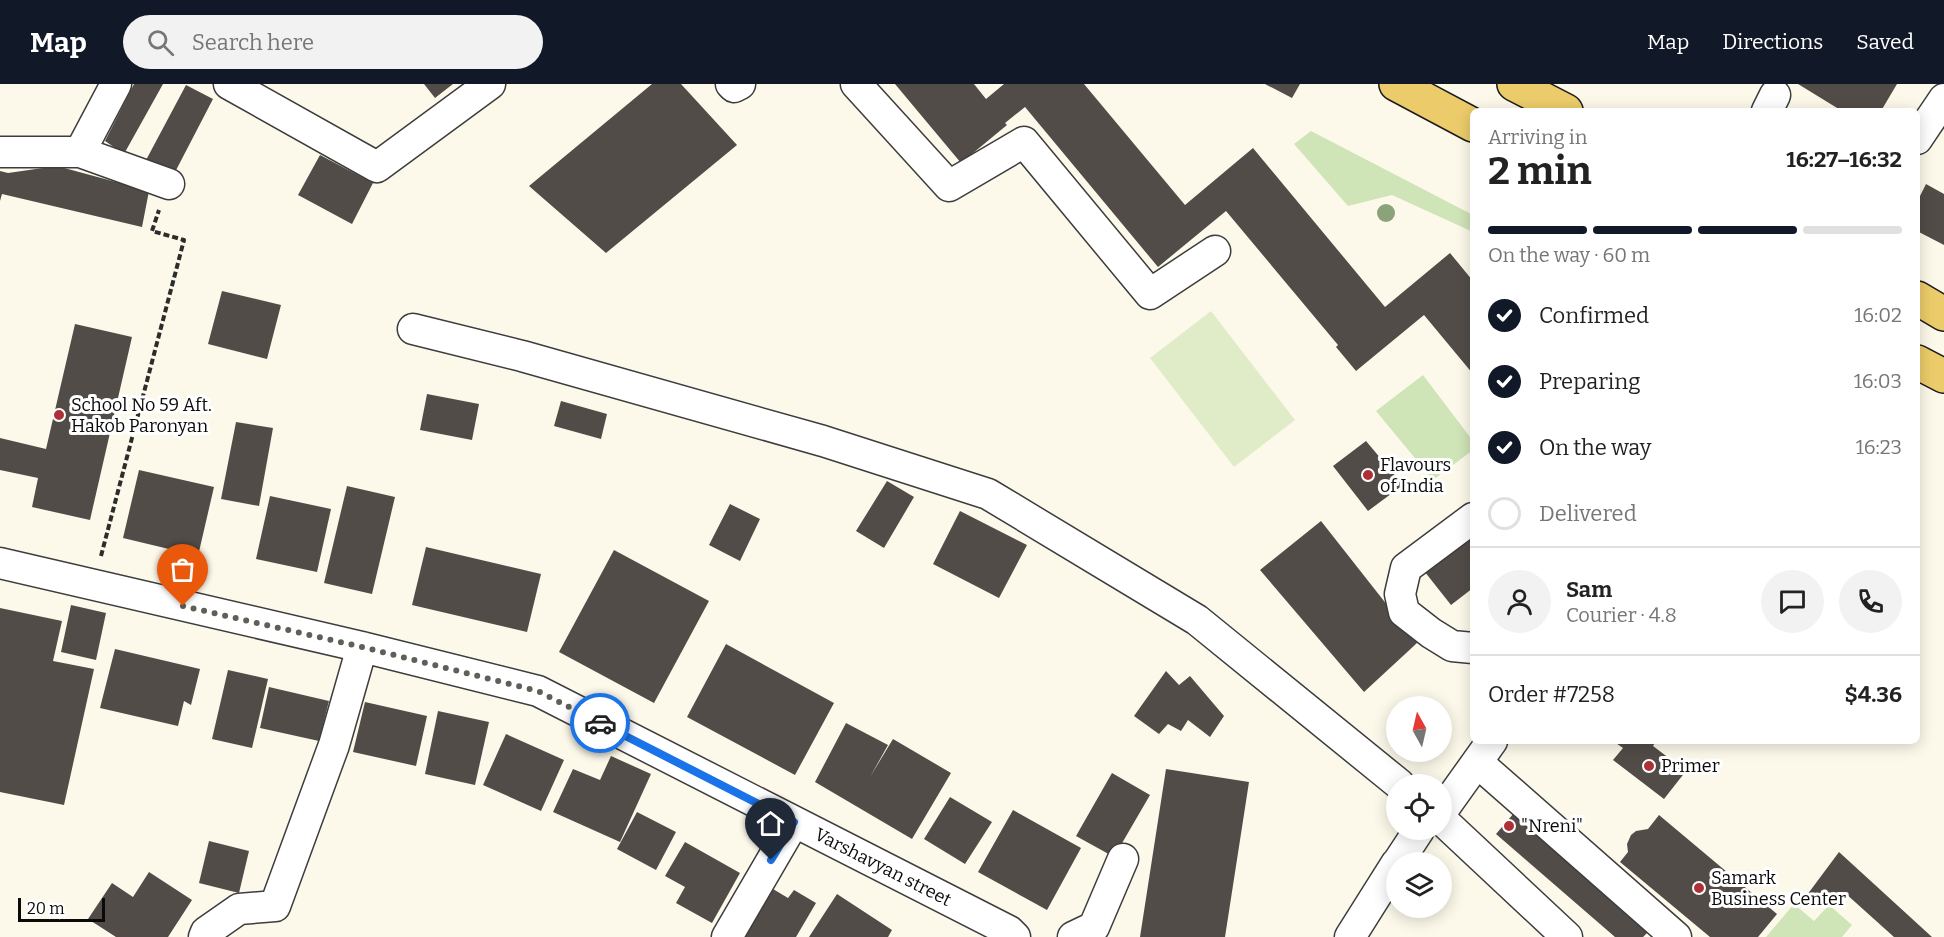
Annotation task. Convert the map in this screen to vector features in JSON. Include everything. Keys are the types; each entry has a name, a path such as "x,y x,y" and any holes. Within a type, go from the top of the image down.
{"main road":[{"path":"1396,84 1470,123"},
{"path":"1514,84 1560,108"},
{"path":"1920,300 1944,314"},
{"path":"1920,364 1944,376"}],"street":[{"path":"80,152 116,84"},
{"path":"229,84 377,167 490,84"},
{"path":"731,84 734,87 740,84"},
{"path":"856,84 949,186 1024,142 1150,294 1215,251"},
{"path":"1915,108 1931,84"},
{"path":"1920,135 1944,99"},
{"path":"0,152 80,152 169,184"},
{"path":"413,329 522,356 823,441 988,494 1197,620 1388,774"},
{"path":"1470,520 1406,568 1400,594 1404,612 1431,633 1452,646 1470,648"},
{"name":"Varshavyan street","path":"0,563 362,647 538,691 1009,931 1015,937"},
{"path":"204,937 206,932 239,909 275,906 334,745 362,647"},
{"path":"1452,786 1483,748"},
{"path":"1452,796 1483,748"},
{"path":"1483,748 1676,937"},
{"path":"727,937 794,822"},
{"path":"1452,829 1567,937"},
{"path":"1350,937 1410,846"},
{"path":"1073,937 1094,927 1123,859"}],"path":[{"path":"93,585 184,240 152,231 169,184"}],"green space":[{"path":"1311,131 1470,213 1470,231 1392,195 1348,206 1294,144"},
{"path":"1211,311 1295,420 1234,467 1150,358"},
{"path":"1423,375 1470,437 1470,452 1433,480 1376,411"},
{"path":"1794,904 1814,921 1829,905 1852,925 1842,937 1766,937"}],"building":[{"path":"134,84 163,84 124,154 105,141"},
{"path":"424,84 453,84 435,98"},
{"path":"652,84 681,84 737,145 606,253 529,186"},
{"path":"895,84 974,84 986,99 1004,84 1084,84 1185,205 1253,148 1385,307 1450,253 1470,277 1470,370 1424,315 1356,371 1336,347 1338,345 1226,211 1158,267 1025,107 961,163"},
{"path":"1265,84 1300,84 1292,98"},
{"path":"1798,84 1897,84 1883,108 1837,108"},
{"path":"186,85 213,99 173,176 145,162"},
{"path":"320,155 373,183 352,224 298,195"},
{"path":"57,166 149,191 142,227 2,194 0,201 0,171 8,173"},
{"path":"1926,184 1944,194 1944,245 1920,233 1920,196"},
{"path":"222,291 281,305 267,359 208,344"},
{"path":"75,324 132,337 90,520 32,507 38,478 0,470 0,438 46,449"},
{"path":"427,394 479,404 472,440 420,430"},
{"path":"561,401 607,414 601,439 554,426"},
{"path":"236,422 273,428 259,506 221,499"},
{"name":"Flavours of India","path":"1366,441 1403,485 1368,511 1333,466"},
{"path":"139,470 214,487 198,556 123,538"},
{"path":"887,481 914,497 884,548 856,531"},
{"path":"347,486 395,497 372,594 324,583"},
{"path":"270,496 331,509 317,572 256,559"},
{"path":"730,504 760,519 740,561 709,545"},
{"path":"960,511 1027,545 999,598 933,564"},
{"path":"1470,520 1470,590 1451,605 1417,562"},
{"path":"1321,521 1417,643 1364,692 1260,570"},
{"path":"426,547 541,574 527,632 412,605"},
{"path":"614,550 709,601 654,703 559,652"},
{"path":"71,605 106,613 96,660 61,652"},
{"path":"0,608 62,621 53,661 94,669 64,805 0,792"},
{"path":"726,644 834,703 795,775 687,717"},
{"path":"115,649 200,669 191,705 184,701 178,726 100,708"},
{"path":"228,670 268,679 252,748 212,739"},
{"path":"1166,671 1179,685 1190,676 1224,716 1210,737 1188,720 1181,731 1168,724 1159,734 1134,716"},
{"path":"269,687 329,701 319,741 260,728"},
{"path":"365,702 427,716 416,766 353,752"},
{"path":"438,711 489,722 475,785 425,774"},
{"path":"846,723 888,745 870,777 893,739 951,773 912,839 815,782"},
{"path":"506,734 564,760 541,811 483,785"},
{"name":"Primer","path":"1617,744 1654,744 1653,746 1686,771 1664,799 1613,760 1623,748"},
{"path":"611,756 651,774 620,842 553,812 573,769 600,780"},
{"path":"1166,769 1249,782 1225,937 1140,937"},
{"path":"1112,773 1150,795 1114,857 1076,836"},
{"path":"950,797 992,822 965,864 924,839"},
{"path":"1013,810 1081,848 1047,910 978,872"},
{"path":"637,812 676,832 656,870 617,849"},
{"path":"1514,813 1650,930 1643,937 1615,937 1496,834"},
{"name":"Samark Business Center","path":"1659,815 1777,914 1758,937 1710,937 1620,862 1628,852 1627,844 1631,835 1636,831 1648,829"},
{"path":"209,841 249,851 239,893 199,883"},
{"path":"685,842 740,873 712,923 676,903 685,887 665,876"},
{"path":"1839,852 1932,937 1894,937 1845,893 1829,905 1807,895"},
{"path":"149,872 192,900 168,937 116,937 88,919 112,883 133,897"},
{"path":"768,886 788,898 794,890 816,903 796,937 738,937"},
{"path":"837,894 892,930 888,937 809,937"}],"way so far":[{"path":"183,606 362,647 538,691 600,723"}],"place":[{"name":"School No 59 Aft. Hakob Paronyan","path":"59,415"},
{"name":"Flavours of India","path":"1368,475"},
{"name":"Primer","path":"1649,766"},
{"name":"\"Nreni\"","path":"1509,826"},
{"name":"Samark Business Center","path":"1699,888"}],"route":[{"path":"600,723 794,822 771,860"}]}
